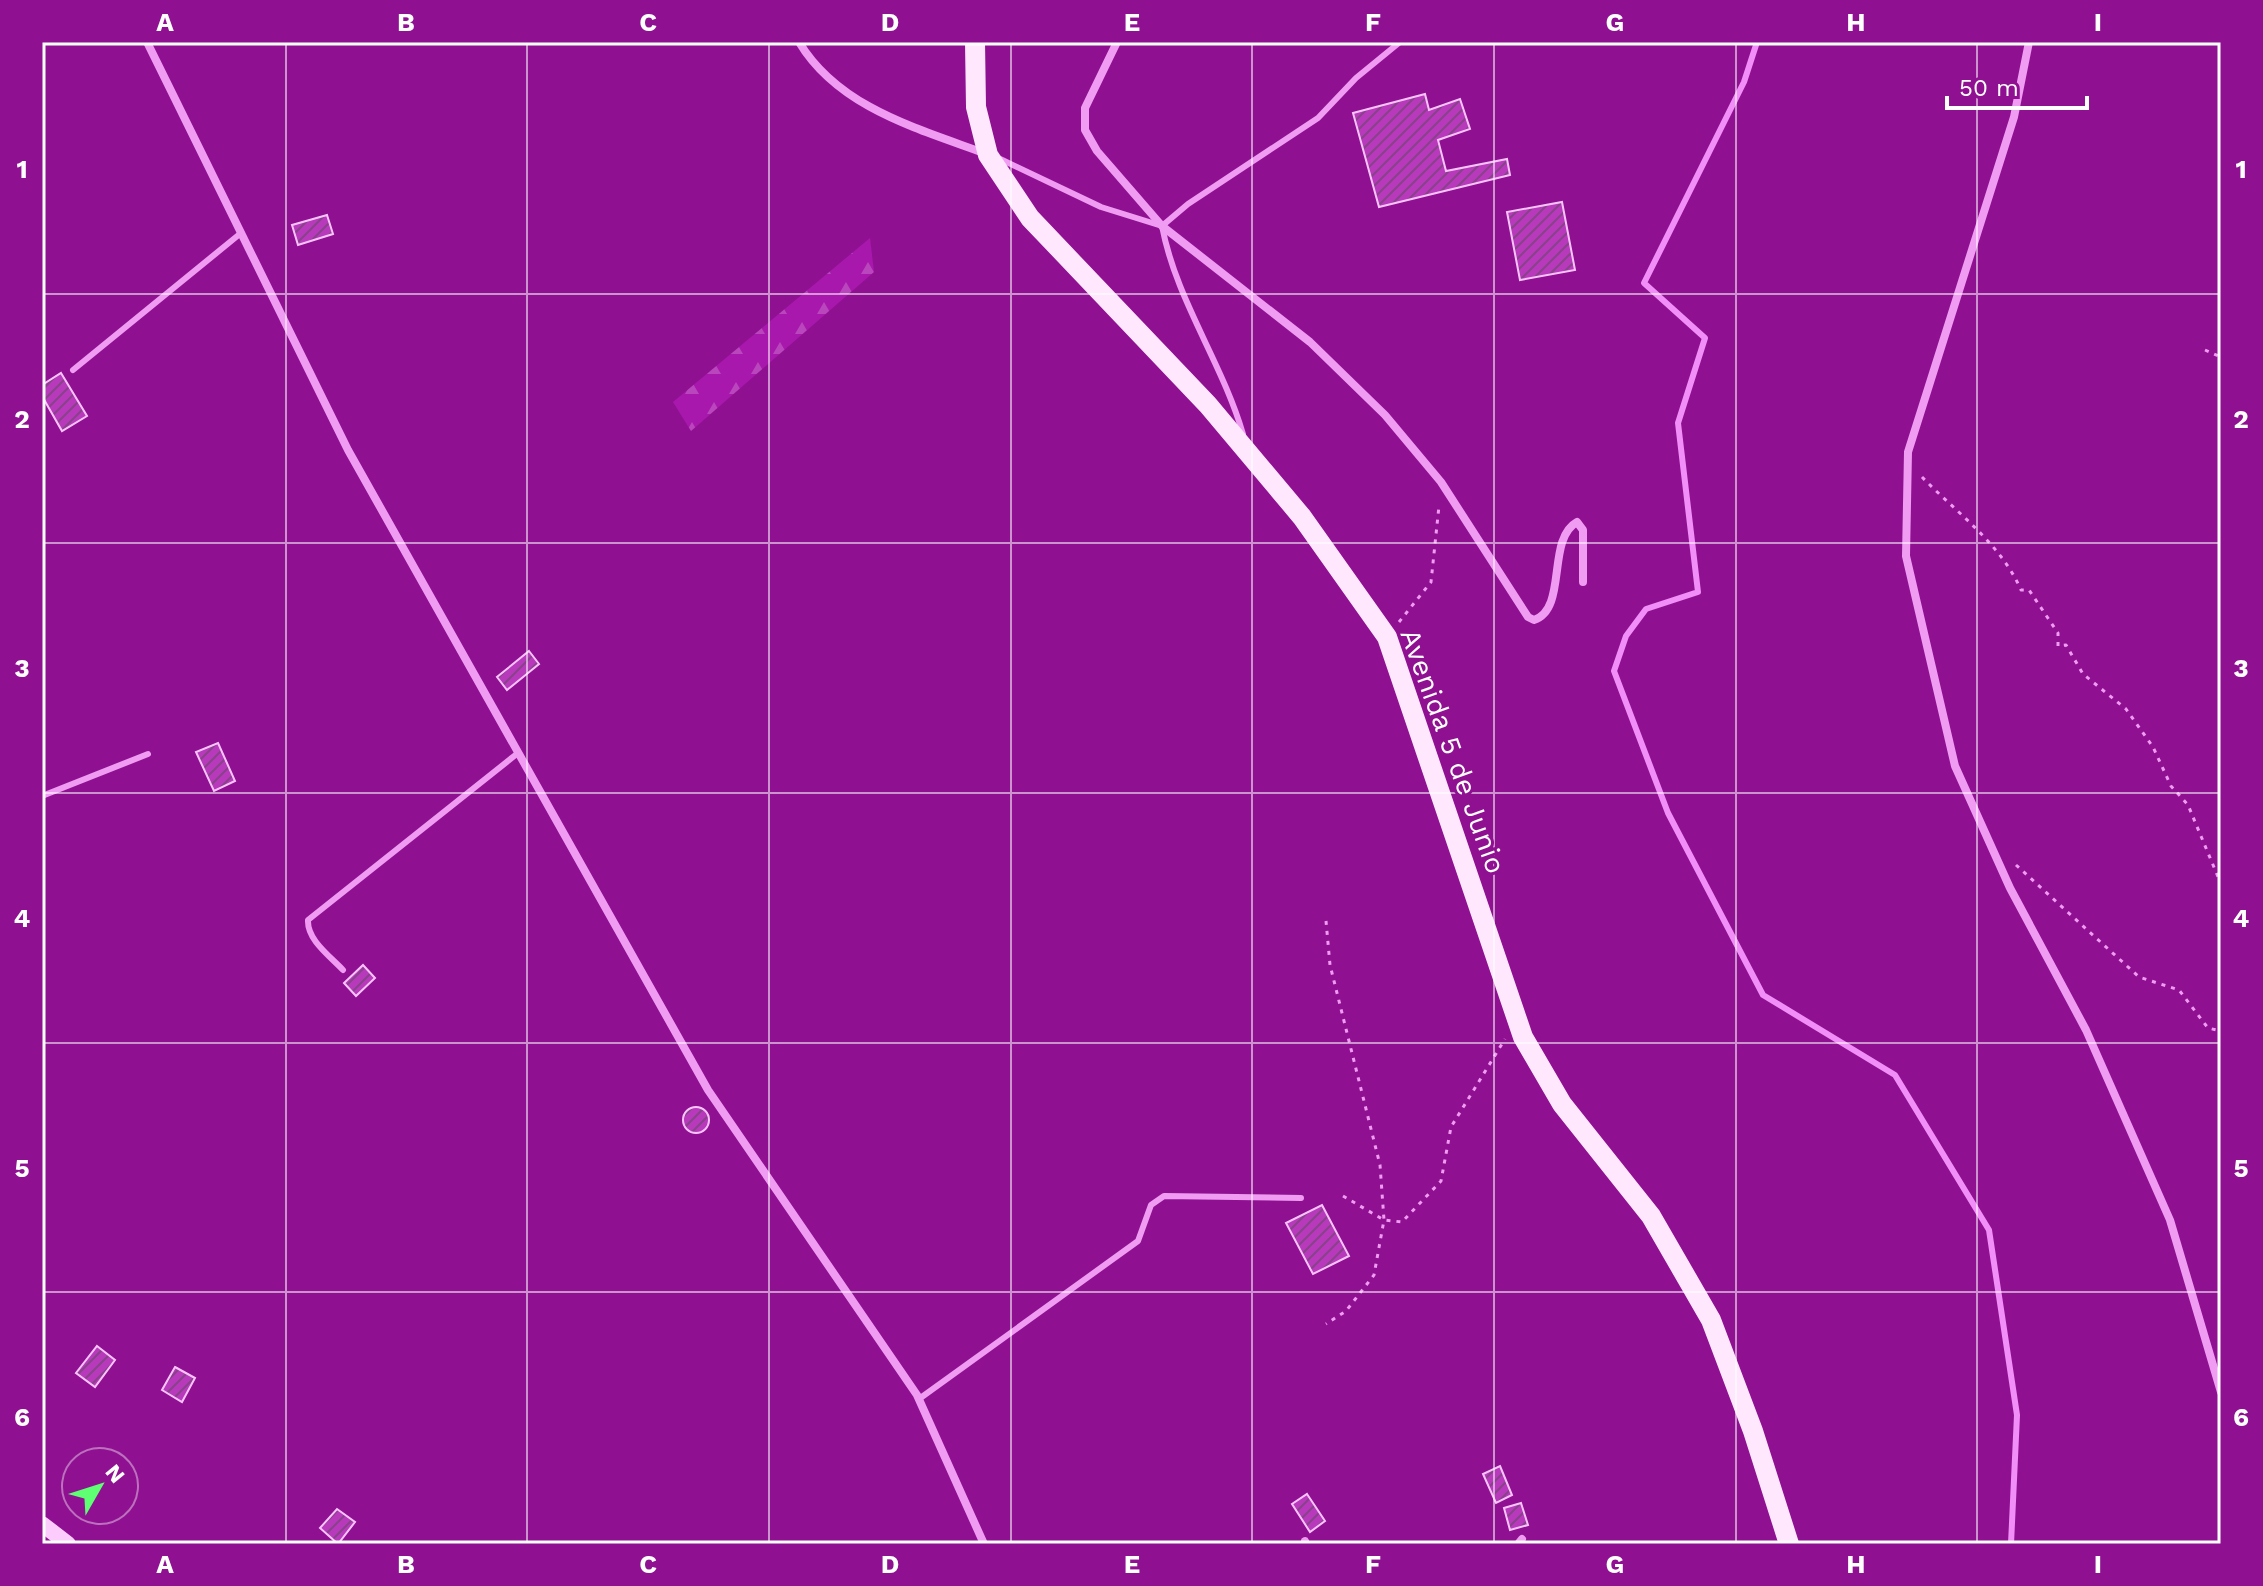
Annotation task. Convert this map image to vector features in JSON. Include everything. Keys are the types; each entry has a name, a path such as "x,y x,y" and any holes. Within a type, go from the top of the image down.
{"main road":[{"name":"Avenida 5 de Junio","path":"975,42 976,107 988,155 1030,218 1159,352 1248,452 1302,517 1387,637 1523,1037 1562,1104 1651,1216 1711,1320 1753,1431 1789,1544"}],"street":[{"path":"147,42 348,450 708,1090 919,1399 984,1544"},
{"path":"799,42 813,66 841,91 900,122 988,155"},
{"path":"1117,42 1085,108 1085,130 1097,151 1162,226 1310,342 1385,415 1441,482 1528,617 1534,620 1544,614 1555,586 1562,542 1567,531 1577,522 1583,530 1583,582"},
{"path":"2029,42 2014,117 1927,386 1908,463 1906,556 1955,766 1989,842 2086,1030 2170,1220 2221,1392"},
{"path":"42,1524 68,1544"}],"lane":[{"path":"1162,226 1188,204 1318,118 1356,78 1400,42"},
{"path":"988,155 1008,159 1101,207 1162,226"},
{"path":"1162,226 1168,259 1231,393 1248,452"},
{"path":"73,370 241,233"},
{"path":"343,970 307,930 308,920 518,753"},
{"path":"42,796 148,754"},
{"path":"919,1399 1138,1241 1151,1205 1164,1196 1301,1198"}],"path":[{"path":"2205,350 2221,357"},
{"path":"1908,463 1973,529 1990,540 1999,557 2011,567 2021,590 2029,590 2058,633 2058,646 2066,645 2083,674 2126,709 2153,747 2171,786 2188,805 2221,884"},
{"path":"1387,637 1431,582 1441,482"},
{"path":"1989,842 2139,977 2179,990 2208,1028 2221,1031"},
{"path":"1326,921 1330,965 1380,1165 1384,1220 1374,1275 1346,1311 1326,1324"},
{"path":"1343,1196 1384,1220 1402,1222 1441,1181 1451,1127 1517,1019"}],"green space":[{"path":"870,238 874,272 691,431 673,402"}],"building":[{"path":"1425,94 1429,110 1460,99 1470,129 1438,140 1446,171 1507,159 1510,175 1379,207 1353,113"},
{"path":"1562,202 1575,270 1520,280 1507,212"},
{"path":"327,215 333,234 298,245 292,225"},
{"path":"61,373 87,416 62,431 42,396 42,385"},
{"path":"529,651 539,664 507,690 497,677"},
{"path":"218,743 235,781 214,791 196,752"},
{"path":"363,965 375,978 356,996 344,983"},
{"path":"696,1107 705,1111 709,1120 705,1129 696,1133 687,1129 683,1120 687,1111"},
{"path":"1322,1205 1349,1256 1313,1274 1286,1223"},
{"path":"97,1346 115,1360 95,1387 76,1373"},
{"path":"175,1367 195,1378 182,1402 162,1390"},
{"path":"1500,1466 1512,1495 1496,1503 1483,1474"},
{"path":"1307,1494 1325,1521 1310,1532 1292,1504"},
{"path":"1521,1503 1528,1525 1510,1530 1504,1508"},
{"path":"337,1509 355,1522 338,1544 320,1528"}],"waterway":[{"path":"1757,42 1744,82 1644,283 1705,338 1678,423 1698,592 1646,609 1626,636 1614,671 1668,813 1763,995 1895,1075 1989,1230 2017,1415 2011,1544"}]}
